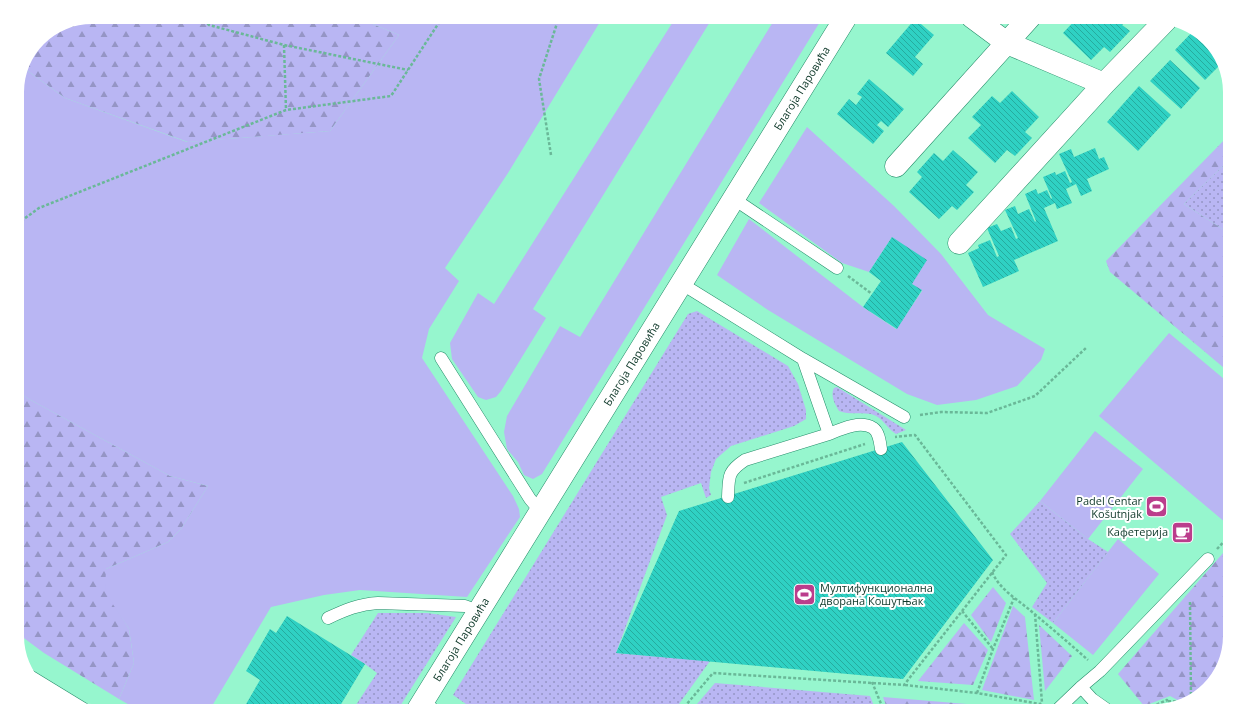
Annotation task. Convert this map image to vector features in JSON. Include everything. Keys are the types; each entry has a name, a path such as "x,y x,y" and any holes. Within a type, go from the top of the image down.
{"main road":[{"name":"Благоја Паровића","path":"427,704 478,612 842,24"},
{"path":"981,24 1007,43 1104,84"},
{"path":"896,166 1024,24"},
{"path":"959,242 1104,84 1161,25"}],"lane":[{"path":"734,199 837,268"},
{"path":"682,284 803,359 904,417"},
{"path":"441,358 530,499 541,512"},
{"path":"803,359 829,434"},
{"path":"728,493 729,478 734,467 745,460 829,434 849,426 864,426 873,428 878,435 880,444"},
{"path":"1065,704 1081,687 1100,671 1208,559"},
{"path":"328,618 351,607 378,603 465,606 478,612"},
{"path":"46,686 70,701"},
{"path":"1081,687 1092,699 1099,704"}],"path":[{"path":"209,24 284,45 408,70"},
{"path":"24,219 39,208 286,110 391,96 438,24"},
{"path":"551,155 539,79 557,24"},
{"path":"284,45 286,110"},
{"path":"837,268 872,294"},
{"path":"904,417 941,412 987,413 1035,396 1087,348"},
{"path":"728,493 915,434 1006,555 904,684"},
{"path":"992,572 996,582 1079,652"},
{"path":"1189,695 1190,578"},
{"path":"977,693 992,648 1014,598"},
{"path":"962,610 992,648"},
{"path":"687,704 713,672 904,684 977,693 1040,704 1042,703 1035,614"},
{"path":"941,628 945,632"},
{"path":"872,682 881,704"},
{"path":"1160,703 1167,700 1176,701"}],"green space":[{"path":"373,24 399,35 330,131 188,142 65,98 28,71 35,54 54,35 79,25"},
{"path":"373,24 599,24 508,173 445,268 459,281 429,329 422,358 513,496 519,509 520,517 467,597 360,590 324,595 271,607 213,704 128,704 119,699 134,663 129,629 105,592 106,569 168,542 181,529 208,486 170,476 24,396 24,88 28,71 65,98 187,142 330,131 399,35"},
{"path":"672,24 709,24 533,309 546,318 501,391 496,397 486,400 478,397 452,359 450,343 478,293 494,304"},
{"path":"772,24 819,24 542,474 533,479 524,475 518,462 507,449 504,432 507,416 560,326 580,337"},
{"path":"807,127 894,206 941,254 988,315 1045,349 1041,360 1017,386 976,400 937,405 907,394 768,310 717,275 749,219 863,307 896,329 922,291 912,284 892,237 869,272 842,263 759,203"},
{"path":"1223,141 1223,166 1184,204 1223,229 1223,367 1110,272 1106,261"},
{"path":"1223,166 1223,229 1184,204"},
{"path":"697,311 788,366 798,384 806,410 806,419 794,426 731,446 716,459 711,472 709,488 711,495 706,498 701,483 661,497 667,515 616,653 710,661 679,704 466,704 453,695 688,314"},
{"path":"1169,333 1223,378 1223,520 1099,416"},
{"path":"837,387 906,430 896,434 875,415 839,411 833,397 834,388"},
{"path":"24,396 170,476 208,486 181,529 168,542 106,569 115,606 129,629 134,663 119,699 44,653 24,638"},
{"path":"1095,431 1143,469 1088,539 1040,501"},
{"path":"1040,501 1088,539 1108,552 1053,623 1032,607 1047,583 1010,534"},
{"path":"1118,539 1159,574 1093,655 1053,623"},
{"path":"1223,553 1223,636 1221,654 1214,670 1203,684 1189,695 1178,700 1170,696 1149,704 1142,704 1118,674"},
{"path":"993,587 1006,603 991,642 971,615"},
{"path":"1013,606 1025,617 1034,700 982,690"},
{"path":"378,613 427,613 456,617 401,704 357,704 377,673 351,655"},
{"path":"964,623 988,650 973,685 918,681"},
{"path":"1039,625 1072,656 1045,691"},
{"path":"715,683 870,696 873,704 697,704"},
{"path":"883,697 968,704 886,704"}],"building":[{"path":"911,24 921,24 934,35 915,57 923,64 913,76 886,53"},
{"path":"1071,24 1123,24 1122,25 1130,31 1110,52 1104,47 1091,60 1063,33"},
{"path":"1190,34 1209,51 1218,67 1205,80 1175,50"},
{"path":"1170,60 1200,88 1181,109 1150,81"},
{"path":"869,79 904,109 888,127 881,121 877,125 884,131 873,144 837,114 849,99 856,105 862,97 857,94"},
{"path":"1139,86 1171,115 1138,151 1107,122"},
{"path":"1012,91 1039,117 1025,132 1032,138 1015,156 1007,150 995,163 968,138 981,125 972,117 992,96 1000,103"},
{"path":"1095,148 1099,159 1104,157 1109,169 1087,179 1092,191 1081,196 1076,184 1066,189 1072,203 1057,209 1055,203 1044,208 1058,241 1014,260 1019,271 983,287 968,253 979,248 978,245 990,240 997,257 999,256 987,228 997,224 1001,231 1011,227 1016,239 1018,238 1005,210 1015,206 1018,214 1029,209 1035,222 1036,221 1025,194 1036,189 1038,194 1047,190 1051,199 1052,198 1043,177 1055,172 1056,175 1065,171 1070,183 1072,182 1059,154 1071,149 1074,157"},
{"path":"953,150 978,172 966,185 974,192 957,210 952,206 939,219 909,192 922,177 917,172 934,153 943,161"},
{"path":"892,237 927,260 912,284 922,290 897,329 863,307 881,281 869,272"},
{"name":"Мултифункционална дворана Кошутњак","path":"902,442 993,560 903,679 616,653 679,511"},
{"path":"287,616 365,664 341,704 246,704 260,680 246,671 270,629 276,633"}],"place":[{"name":"Padel Centar Košutnjak","path":"1157,507"},
{"name":"Кафетерија","path":"1183,532"},
{"name":"Мултифункционална дворана Кошутњак","path":"805,594"}]}
